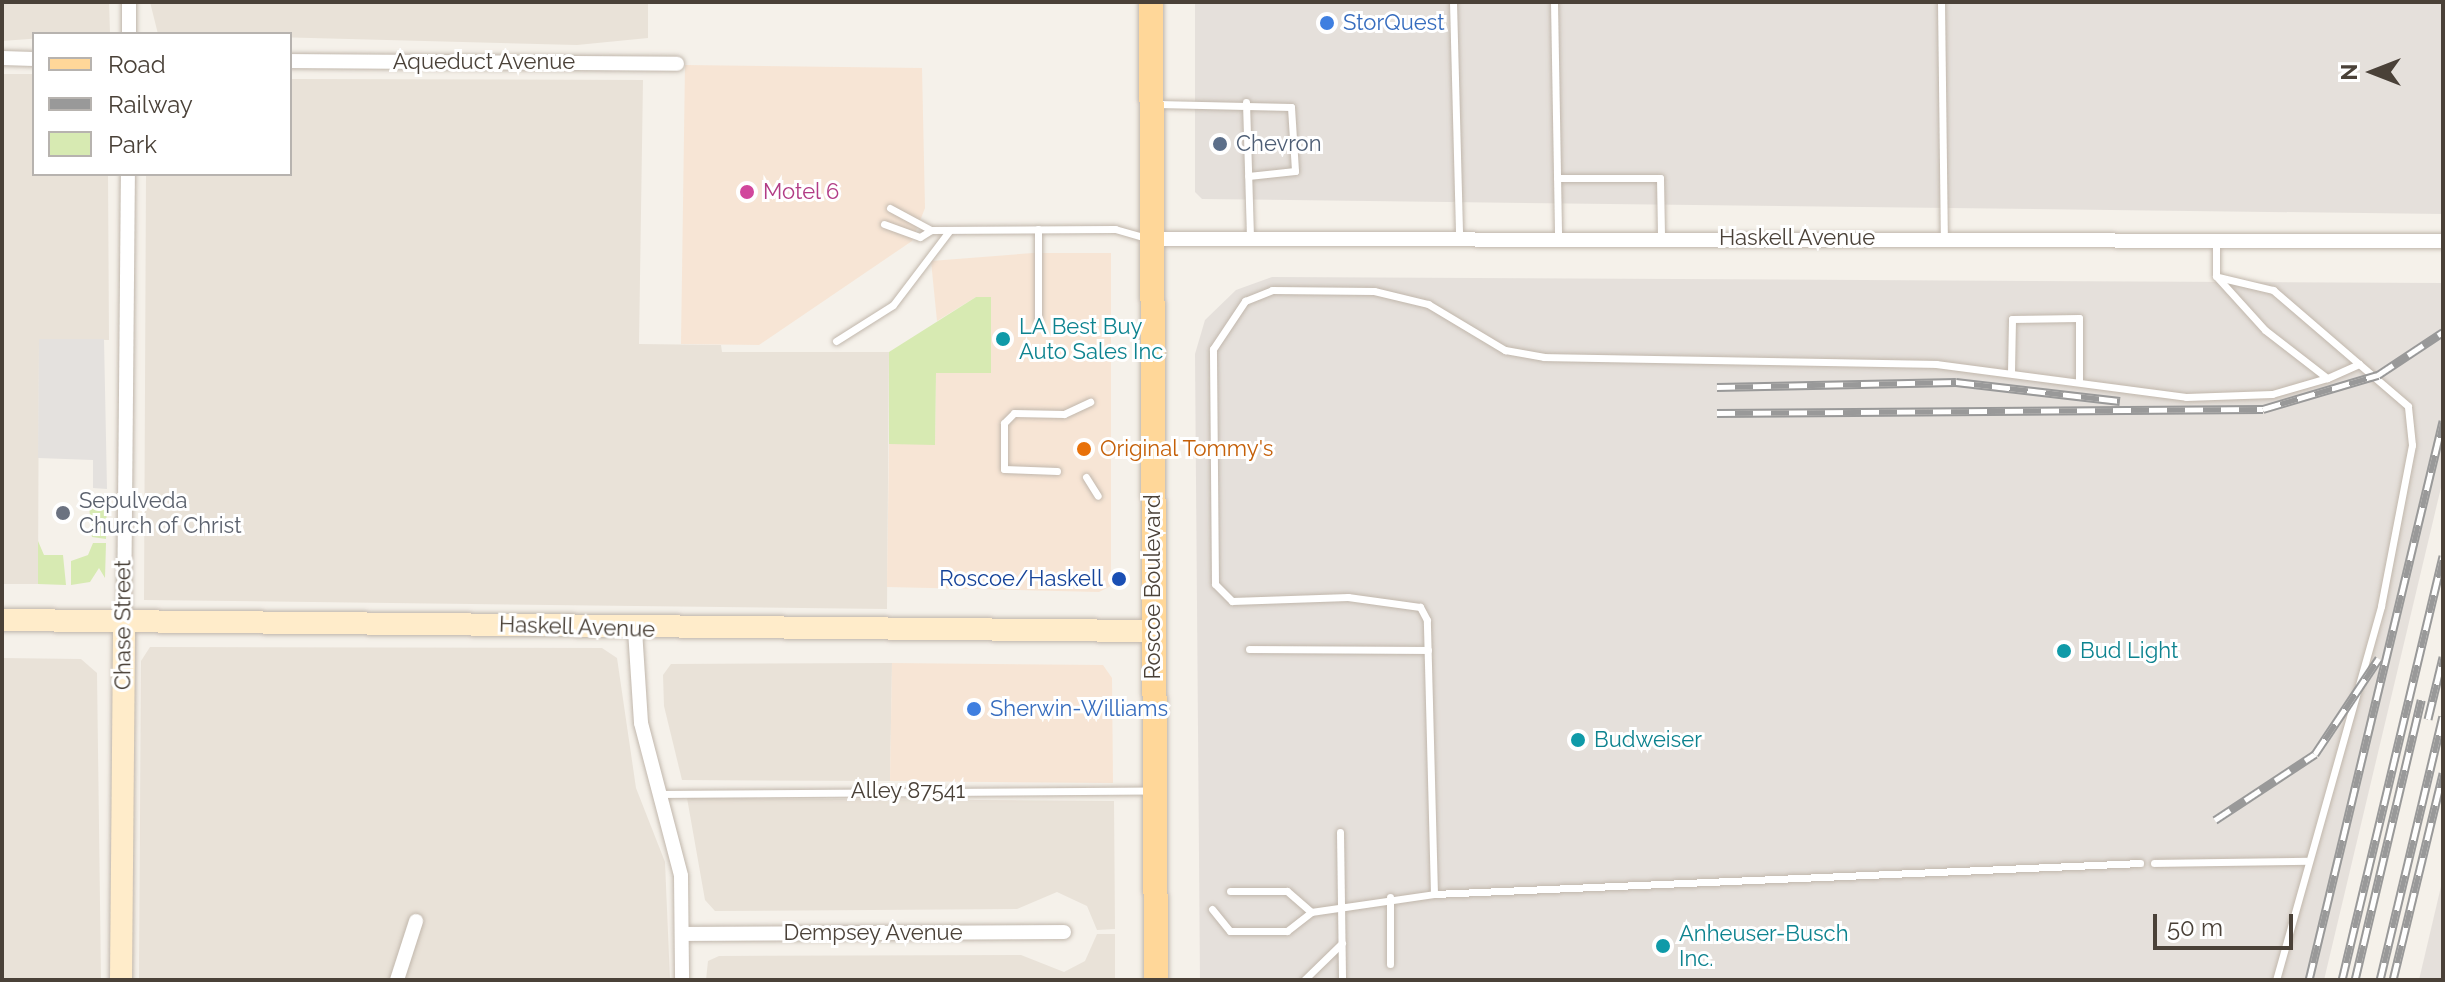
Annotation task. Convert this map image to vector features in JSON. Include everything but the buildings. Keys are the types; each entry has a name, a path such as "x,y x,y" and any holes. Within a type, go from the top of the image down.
{"main road":[{"name":"Roscoe Boulevard","path":"1151,2 1156,980"},
{"name":"Haskell Avenue","path":"2,620 635,630 1153,631"},
{"name":"Chase Street","path":"121,980 124,622"}],"street":[{"path":"129,2 129,32"},
{"path":"2,58 32,59"},
{"name":"Aqueduct Avenue","path":"292,61 677,64"},
{"name":"Chase Street","path":"124,622 128,176"},
{"name":"Haskell Avenue","path":"1151,239 2216,238 2443,241"},
{"path":"635,630 641,723 681,876 682,980"},
{"path":"397,980 416,921"},
{"name":"Dempsey Avenue","path":"682,934 1064,932"}],"lane":[{"path":"1453,2 1459,239"},
{"path":"1554,2 1558,239"},
{"path":"1941,2 1944,238"},
{"path":"1151,104 1246,102 1291,107 1296,120 1295,171 1248,176"},
{"path":"1246,102 1250,239"},
{"path":"1557,178 1660,178 1661,238"},
{"path":"890,208 931,230"},
{"path":"884,224 911,236 931,230 1115,229 1151,239"},
{"path":"1038,229 1038,322"},
{"path":"836,341 893,305 950,230"},
{"path":"2216,238 2216,276 2265,330 2327,378"},
{"path":"2216,276 2273,290 2408,406 2412,445 2381,606 2306,861 2276,980"},
{"path":"1434,894 1427,620 1408,600 1221,596 1213,349 1245,301 1272,290 1374,291 1428,304 1505,350 1544,357 1936,364 2186,397 2272,394 2327,378 2359,364"},
{"path":"2011,372 2012,319 2079,318 2079,382"},
{"path":"1057,471 1004,469 1004,423 1014,413 1064,414 1090,402"},
{"path":"1086,477 1098,496"},
{"path":"1249,649 1428,650"},
{"name":"Alley 87541","path":"661,794 1155,791"},
{"path":"1340,832 1342,980"},
{"path":"2154,863 2306,861"},
{"path":"1212,909 1230,931 1287,931 1311,912 1342,911 1390,897 2140,863"},
{"path":"1230,891 1287,891 1311,912"},
{"path":"1390,897 1390,964"},
{"path":"1304,980 1342,943"}],"shaded area":[{"path":"2,2 109,2 110,32 32,32 32,39 2,41"},
{"path":"150,2 648,2 648,38 577,45 292,38 292,32 158,32"},
{"path":"1195,2 2443,2 2443,214 1202,199 1195,192"},
{"path":"685,65 922,68 925,208 912,241 759,345 681,344"},
{"path":"2,74 32,74 32,176 108,176 109,340 39,339 38,584 2,584"},
{"path":"292,79 643,80 639,344 721,345 722,352 889,352 887,609 144,600 146,176 292,176"},
{"path":"1033,253 1111,253 1111,586 1099,592 887,587 889,444 935,444 936,373 991,373 976,297 937,321 931,261"},
{"path":"1272,277 2443,283 2443,479 2324,980 1200,980 1195,354 1205,320 1236,290"},
{"path":"39,339 104,339 107,489 93,488 93,460 38,458"},
{"path":"150,647 602,648 617,658 636,788 665,862 670,980 139,980 141,661"},
{"path":"2,658 81,659 97,673 101,980 2,980"},
{"path":"892,663 890,781 682,780 664,706 663,675 671,664"},
{"path":"892,663 1103,665 1112,678 1113,783 890,781"},
{"path":"687,798 1114,801 1115,929 1097,930 1087,906 1057,892 1017,909 715,911 705,900"},
{"path":"2443,878 2443,980 2419,980"},
{"path":"1097,934 1115,934 1115,980 706,980 708,961 719,956 1021,955 1064,972 1085,961"}],"green space":[{"path":"976,297 991,297 991,373 936,373 935,445 889,444 889,352"},
{"path":"107,494 106,539 92,537 88,495"},
{"path":"38,541 44,555 63,555 66,585 38,584"},
{"path":"93,543 106,543 105,578 99,568 90,582 71,585 71,561 88,555"}],"railway":[{"path":"1717,413 2263,409 2378,375 2443,332"},
{"path":"1717,387 1956,382 2120,401"},
{"path":"2309,980 2443,421"},
{"path":"2342,980 2443,556"},
{"path":"2428,719 2443,657"},
{"path":"2215,820 2315,754 2379,658"},
{"path":"2355,980 2421,700"},
{"path":"2380,980 2443,716"},
{"path":"2393,980 2443,773"}],"place":[{"name":"StorQuest","path":"1327,23"},
{"name":"Chevron","path":"1220,144"},
{"name":"Motel 6","path":"747,192"},
{"name":"LA Best Buy Auto Sales Inc","path":"1003,339"},
{"name":"Original Tommy's","path":"1084,449"},
{"name":"Sepulveda Church of Christ","path":"63,513"},
{"name":"Roscoe/Haskell","path":"1119,579"},
{"name":"Bud Light","path":"2064,651"},
{"name":"Sherwin-Williams","path":"974,709"},
{"name":"Budweiser","path":"1578,740"},
{"name":"Anheuser-Busch Inc.","path":"1663,946"}]}
